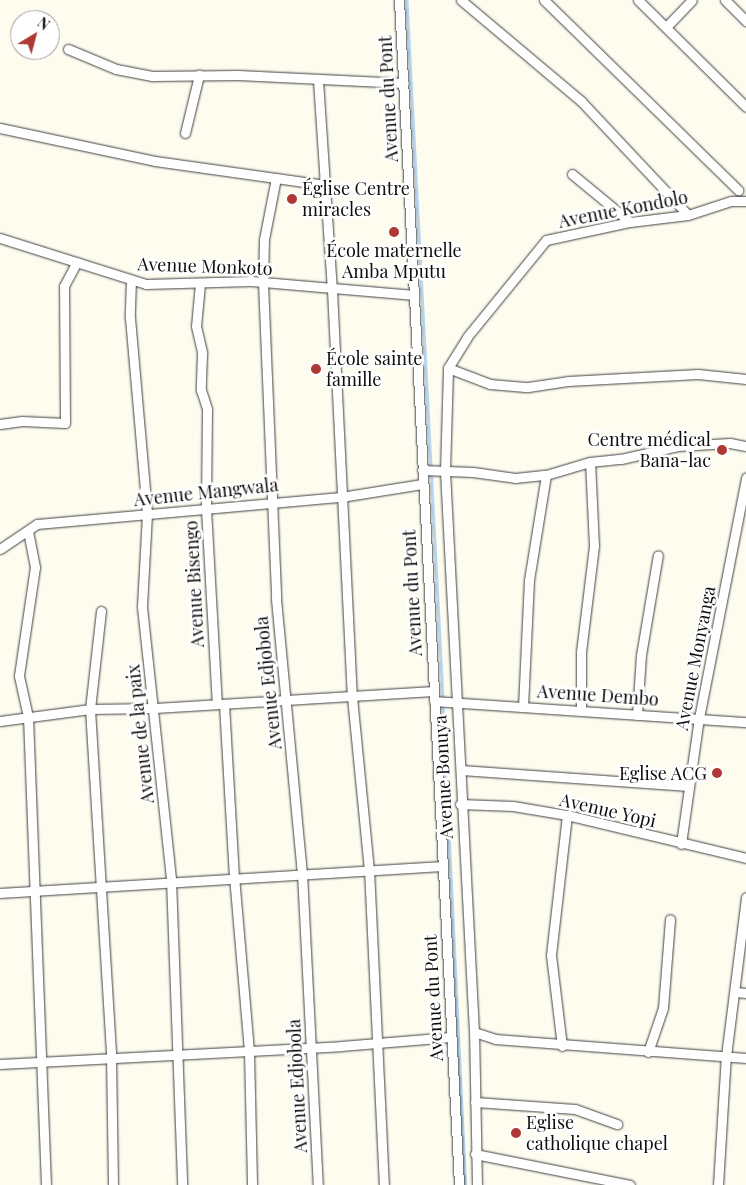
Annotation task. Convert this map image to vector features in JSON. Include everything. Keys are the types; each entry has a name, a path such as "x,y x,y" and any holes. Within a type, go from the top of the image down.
{"street":[{"name":"Avenue du Pont","path":"399,0 414,295 428,471 422,484 442,700 442,866 459,1185"},
{"path":"544,0 738,190"},
{"path":"638,0 746,107"},
{"path":"666,27 692,0"},
{"path":"725,0 746,21"},
{"path":"465,2 581,100 688,215"},
{"path":"68,49 116,69 153,76 199,75 404,83"},
{"path":"185,133 199,75"},
{"path":"318,80 332,290 352,697 369,869 384,1185"},
{"path":"0,128 155,161 325,185"},
{"path":"572,174 630,222"},
{"name":"Avenue Edjobola","path":"276,178 264,239 263,283 276,599 302,873 318,1185"},
{"path":"731,201 738,190 746,183"},
{"name":"Avenue Kondolo","path":"448,368 467,337 539,246 546,240 630,222 688,215 731,201 746,201"},
{"name":"Avenue Monkoto","path":"0,238 131,280 200,284 263,283 332,290 414,295"},
{"path":"0,424 22,421 65,423 64,286 77,262"},
{"name":"Avenue de la paix","path":"131,280 130,318 147,514 142,607 155,708 172,880 176,1055 182,1185"},
{"name":"Avenue Bisengo","path":"200,284 196,326 202,353 201,390 207,409 206,509 249,1050 252,1185"},
{"path":"448,368 490,384 528,387 568,381 689,374 746,379"},
{"name":"Avenue Bonuya","path":"448,368 442,700 461,770 460,804 474,1032 477,1185"},
{"path":"428,471 515,478 546,475 590,462 700,443 746,446"},
{"path":"581,710 581,652 594,546 590,462"},
{"path":"523,707 529,580 546,475"},
{"name":"Avenue Monyanga","path":"681,844 699,718 746,478"},
{"name":"Avenue Mangwala","path":"0,549 37,524 341,497 422,484"},
{"path":"28,530 35,567 19,676 28,717 37,890 46,1185"},
{"path":"637,714 641,654 658,555"},
{"path":"101,611 90,709 111,1056 113,1185"},
{"name":"Avenue Dembo","path":"0,721 90,709 155,708 352,697 442,700 746,722"},
{"path":"461,770 688,786"},
{"name":"Avenue Yopi","path":"460,804 513,806 567,815 681,844 746,858"},
{"path":"562,1046 552,955 567,815"},
{"path":"0,893 234,876 442,866"},
{"path":"718,1185 726,1056 736,992 746,897"},
{"path":"648,1052 663,1008 670,919"},
{"path":"736,992 746,993"},
{"path":"474,1032 495,1039 562,1046 746,1058"},
{"path":"0,1064 111,1056 176,1055 312,1048 451,1037"},
{"path":"475,1102 575,1109 617,1124"},
{"path":"475,1154 630,1185"}],"waterway":[{"path":"407,0 443,699"},
{"path":"443,705 466,1185"}],"place":[{"name":"Église Centre miracles","path":"292,199"},
{"name":"École maternelle Amba Mputu","path":"394,232"},
{"name":"École sainte famille","path":"316,369"},
{"name":"Centre médical Bana-lac","path":"722,450"},
{"name":"Eglise ACG","path":"717,773"},
{"name":"Eglise catholique chapel","path":"516,1133"}]}
